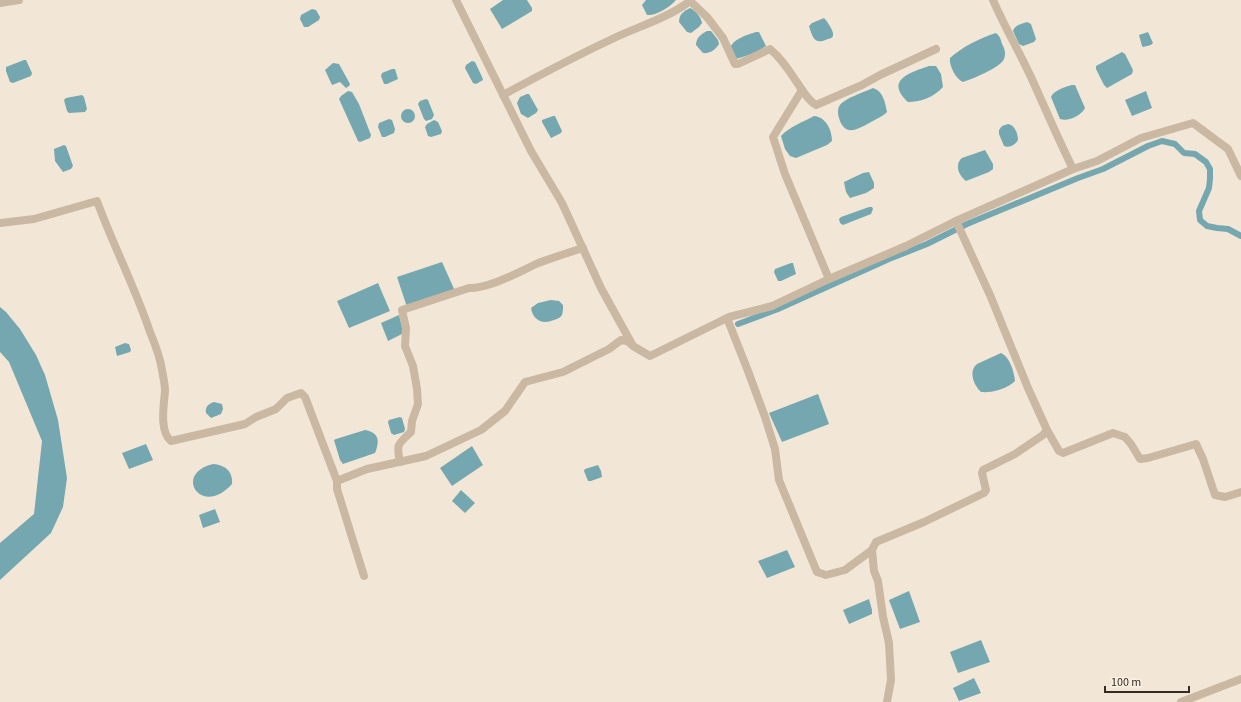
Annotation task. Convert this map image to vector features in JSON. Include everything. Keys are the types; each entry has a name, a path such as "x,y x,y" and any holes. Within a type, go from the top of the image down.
{"street":[{"path":"0,3 19,0"},
{"path":"456,0 531,151 562,203 601,288 633,346"},
{"path":"503,95 609,40 682,7 689,0 707,17 723,38 735,64 770,49 779,57 802,90 813,104 816,105 862,85 936,49"},
{"path":"993,0 1000,17 1010,33 1028,70 1073,169"},
{"path":"802,90 772,137 785,174 829,279"},
{"path":"337,481 367,469 426,456 481,430 505,411 525,382 563,372 609,350 621,340 627,341 650,356 727,318 772,306 1073,169 1097,161 1141,138 1192,123 1228,149 1241,176"},
{"path":"0,223 34,219 97,201 108,231 144,313 161,362 165,389 163,411 164,425 168,438 171,440 245,424 256,417 276,409 287,398 301,393 306,397 337,481 337,489 364,576"},
{"path":"956,222 990,295 1028,388 1047,430 1059,451 1062,453 1113,433 1124,437 1131,444 1140,459 1196,444 1204,459 1215,495 1225,497 1241,492"},
{"path":"400,462 397,450 398,443 410,432 418,404 416,376 405,346 406,328 402,310 469,288 475,288 494,282 519,273 537,264 583,248"},
{"path":"727,318 765,417 775,449 779,480 817,572 826,576 845,570 872,550 876,542 924,522 984,493 986,490 982,473 984,470 1015,454 1044,435 1047,430"},
{"path":"872,550 874,571 878,581 883,617 889,644 891,680 887,702"},
{"path":"1181,702 1241,679"}],"water":[{"path":"503,0 527,0 532,8 532,11 502,29 490,9"},
{"path":"646,0 676,0 663,10 647,15 642,5"},
{"path":"690,8 698,14 702,23 691,33 687,32 679,22 682,13"},
{"path":"312,9 316,10 320,17 319,20 308,27 304,27 300,19 301,15"},
{"path":"824,18 833,33 833,36 832,38 824,41 817,41 813,37 809,26 812,23"},
{"path":"1027,22 1031,24 1036,39 1034,42 1023,46 1019,44 1013,31 1020,24"},
{"path":"707,31 711,31 718,40 719,44 712,51 703,53 696,43 699,36"},
{"path":"759,32 766,46 755,53 736,59 730,49 731,46 740,38"},
{"path":"1148,32 1153,43 1143,47 1139,35"},
{"path":"996,33 1000,38 1005,52 1004,59 997,66 979,76 963,82 960,80 952,68 950,58 972,43"},
{"path":"1122,52 1125,54 1133,70 1132,74 1107,88 1096,69 1096,66"},
{"path":"26,60 32,73 31,76 13,83 10,82 6,67"},
{"path":"472,61 475,62 483,80 476,84 473,83 465,68 466,65"},
{"path":"333,63 339,64 350,84 346,88 340,82 332,85 325,70"},
{"path":"929,66 936,66 941,74 943,87 936,94 927,98 908,102 901,94 899,83 902,78 914,71"},
{"path":"395,69 398,79 384,84 381,76 382,73"},
{"path":"1075,85 1085,108 1081,114 1074,118 1063,120 1060,119 1051,97 1057,91"},
{"path":"873,88 881,94 887,112 879,118 857,129 848,130 842,124 839,116 838,110 840,105 843,102"},
{"path":"348,91 352,92 359,104 371,135 370,138 360,142 358,141 339,99"},
{"path":"1146,91 1152,108 1132,116 1125,100"},
{"path":"529,94 538,110 528,118 521,114 517,103 520,97"},
{"path":"82,95 84,97 87,109 85,112 69,113 64,100 66,98"},
{"path":"426,99 428,100 434,115 432,119 426,121 418,104 420,101"},
{"path":"405,109 411,109 415,113 415,119 411,123 405,123 401,119 401,113"},
{"path":"555,116 562,131 551,138 542,120"},
{"path":"814,116 822,119 828,125 832,141 827,145 796,158 790,156 785,149 781,136 792,127"},
{"path":"389,119 392,120 395,129 394,133 382,137 378,127 379,123"},
{"path":"434,120 438,122 442,131 441,134 431,137 428,136 425,127"},
{"path":"1008,124 1013,126 1016,130 1018,140 1014,145 1008,147 1004,146 999,130 1002,126"},
{"path":"64,145 66,146 73,166 71,169 63,172 55,161 54,149"},
{"path":"985,150 993,164 993,169 966,181 958,170 958,164 962,158"},
{"path":"869,172 874,183 874,188 866,193 850,198 846,192 844,182 863,173"},
{"path":"872,207 873,209 871,214 843,225 840,223 839,219 841,217"},
{"path":"442,262 455,291 407,307 397,277"},
{"path":"793,263 796,274 778,281 774,272 775,269"},
{"path":"378,283 390,311 349,328 337,301"},
{"path":"551,300 559,301 563,305 562,315 550,321 542,322 534,316 531,308 538,303"},
{"path":"0,307 20,329 36,355 45,375 58,420 67,478 63,507 51,533 0,580 0,543 34,514 42,441 9,362 0,352"},
{"path":"399,315 403,331 402,334 388,341 381,323"},
{"path":"125,343 129,344 131,350 130,352 117,356 115,347"},
{"path":"1001,353 1007,358 1013,369 1015,381 999,390 981,392 974,382 972,374 974,367 977,364"},
{"path":"818,394 829,424 782,442 769,413"},
{"path":"214,402 222,404 223,409 221,414 211,418 206,413 206,409"},
{"path":"400,417 402,418 405,429 404,432 394,435 391,433 388,422 389,420"},
{"path":"365,430 376,435 378,444 375,453 343,464 340,460 334,440"},
{"path":"146,444 153,460 129,469 122,453"},
{"path":"472,446 483,465 452,486 440,468"},
{"path":"213,464 222,466 228,470 231,476 232,484 221,493 211,497 202,495 196,490 193,484 194,476 201,469"},
{"path":"598,465 602,477 588,481 584,471 585,469"},
{"path":"461,490 475,503 465,513 452,501"},
{"path":"215,509 220,522 203,528 199,515"},
{"path":"787,550 795,567 767,578 758,561"},
{"path":"909,591 920,622 900,629 889,600"},
{"path":"869,599 872,614 849,624 843,610"},
{"path":"981,640 990,662 958,673 950,652"},
{"path":"974,678 981,693 959,701 953,688"}],"waterway":[{"path":"738,324 778,309 889,259 927,244 967,224 1103,169 1148,146 1162,141 1175,144 1184,153 1195,154 1206,162 1210,169 1209,188 1199,211 1200,220 1207,226 1228,229 1241,236"}]}
